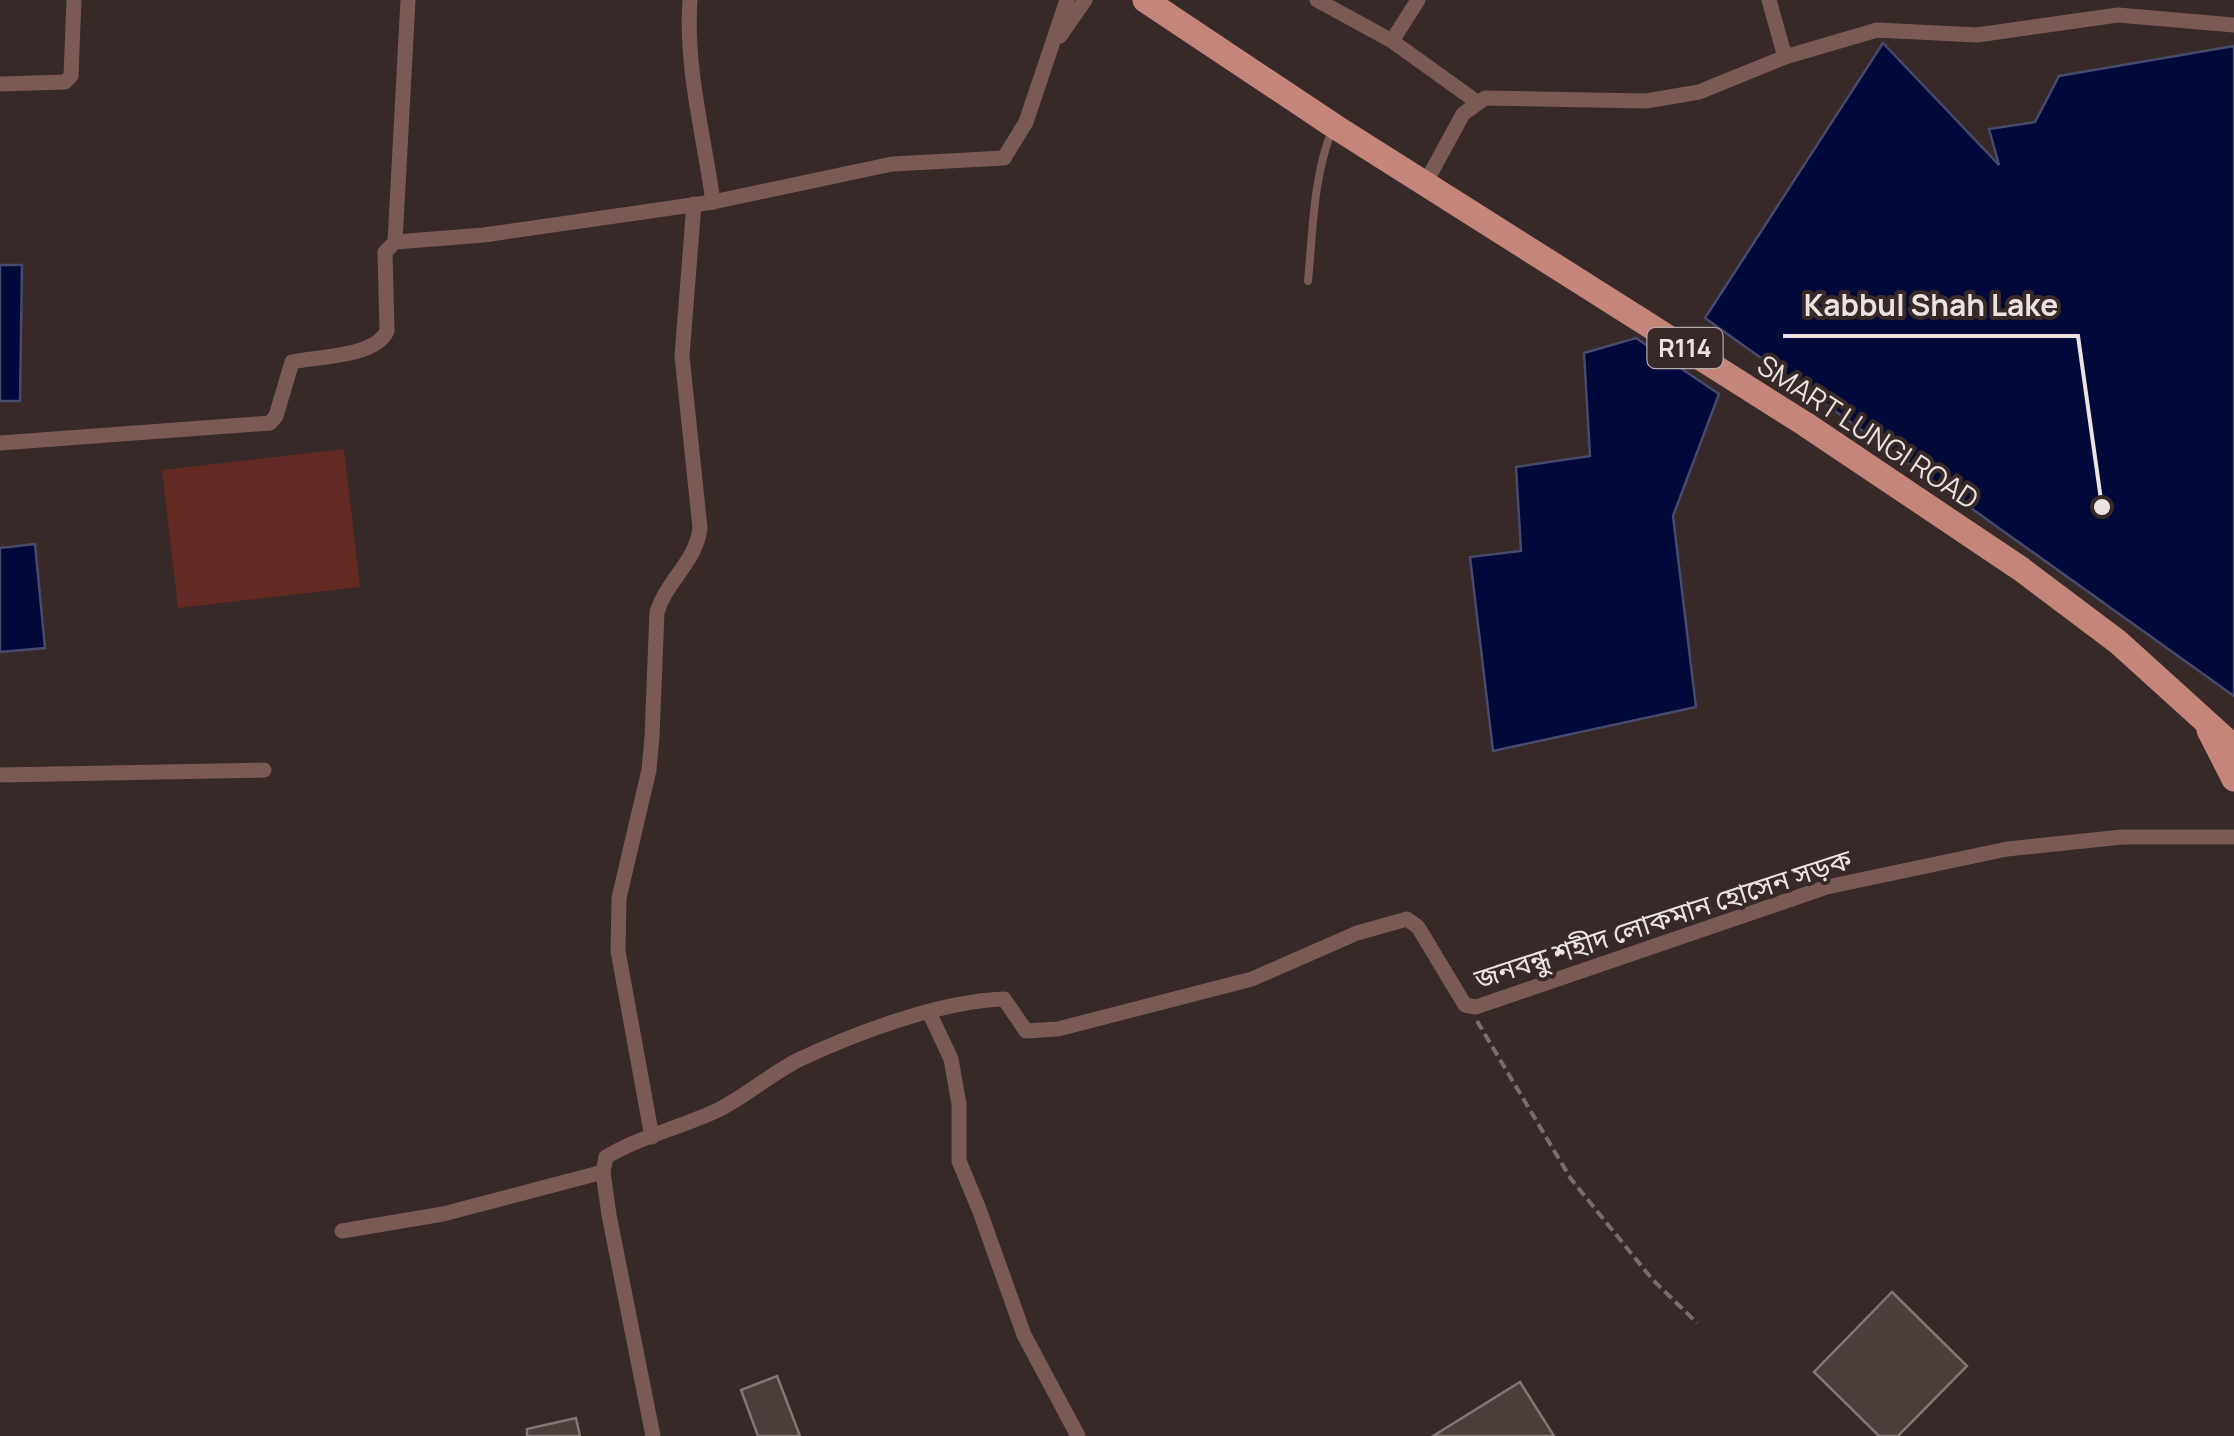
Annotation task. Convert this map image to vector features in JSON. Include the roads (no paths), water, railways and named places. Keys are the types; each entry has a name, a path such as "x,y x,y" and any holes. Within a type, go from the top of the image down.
{"main road":[{"name":"SMART LUNGI ROAD","path":"1145,0 1334,126 1805,424 2021,569 2118,642 2234,748"},
{"name":"R114","path":"2206,722 2234,779"}],"street":[{"path":"0,84 65,82 71,76 74,0"},
{"path":"0,444 270,423 276,416 292,362 369,349 382,342 387,331 386,252 395,242 408,0"},
{"path":"690,0 688,25 698,117 713,202"},
{"path":"395,242 484,235 713,202 892,164 1004,158 1026,122 1067,0"},
{"path":"1054,44 1085,0"},
{"path":"1317,0 1392,41 1476,102"},
{"path":"1392,41 1418,0"},
{"path":"1769,0 1785,57"},
{"path":"1426,182 1454,128 1476,102 1493,97 1646,101 1700,92 1785,57 1877,30 1977,35 2118,15 2234,25"},
{"path":"652,1137 618,950 619,898 648,770 657,612 663,592 695,550 700,528 682,356 694,204"},
{"path":"0,775 264,770"},
{"name":"জনবন্ধু শহীদ লোকমান হোসেন সড়ক","path":"603,1172 606,1158 724,1107 796,1061 929,1012 985,999 1004,999 1026,1032 1039,1032 1252,979 1357,933 1406,919 1418,927 1469,1007 1485,1005 1828,887 2007,849 2122,837 2234,837"},
{"path":"929,1012 951,1059 959,1104 958,1161 1024,1335 1078,1436"},
{"path":"342,1232 443,1214 603,1172 653,1436"}],"lane":[{"path":"1308,281 1318,184 1334,126"}],"place":[{"name":"Kabbul Shah Lake","path":"2102,507"}]}
